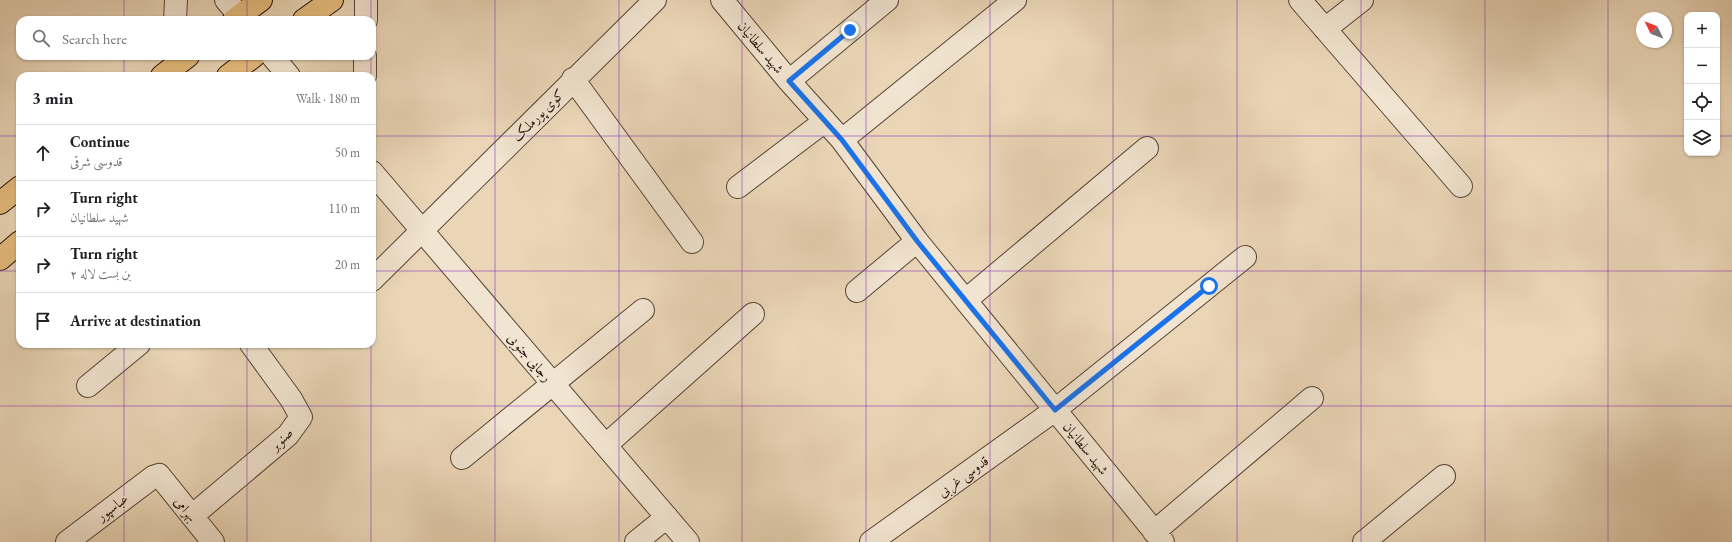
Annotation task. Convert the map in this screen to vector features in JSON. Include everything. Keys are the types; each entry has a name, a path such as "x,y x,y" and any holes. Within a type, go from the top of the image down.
{"main road":[{"path":"236,14 261,0"},
{"path":"310,16 332,0"},
{"path":"233,72 249,60"},
{"path":"0,203 16,190"},
{"path":"0,259 16,245"}],"street":[{"path":"175,16 176,0"},
{"path":"366,0 366,16"},
{"name":"کوی پورملک","path":"376,276 423,232 573,79 655,0"},
{"name":"شهید سلطانیان","path":"722,0 789,81 842,140 917,241 1158,537"},
{"path":"789,81 887,0"},
{"path":"842,140 1015,0"},
{"path":"1300,0 1461,186"},
{"path":"1325,29 1362,0"},
{"path":"275,60 286,72"},
{"path":"365,60 365,72"},
{"path":"573,79 692,242"},
{"path":"738,187 825,122"},
{"path":"966,300 1147,148"},
{"name":"رجایی جنوبی","path":"376,177 688,542"},
{"path":"857,292 917,241"},
{"name":"قدوسی غربی","path":"871,542 1055,410 1245,257"},
{"path":"462,458 643,310"},
{"path":"606,445 754,314"},
{"path":"88,386 134,348"},
{"name":"صنوبر","path":"192,516 288,435 301,417 291,399 254,348"},
{"path":"1158,537 1312,398"},
{"name":"بهرامی","path":"159,476 213,542"},
{"name":"عباسپور","path":"67,542 153,477 159,476"},
{"path":"1364,542 1444,476"},
{"path":"636,542 667,517"}],"route":[{"path":"850,30 789,81 842,140 917,241 1055,410 1209,286"}]}
